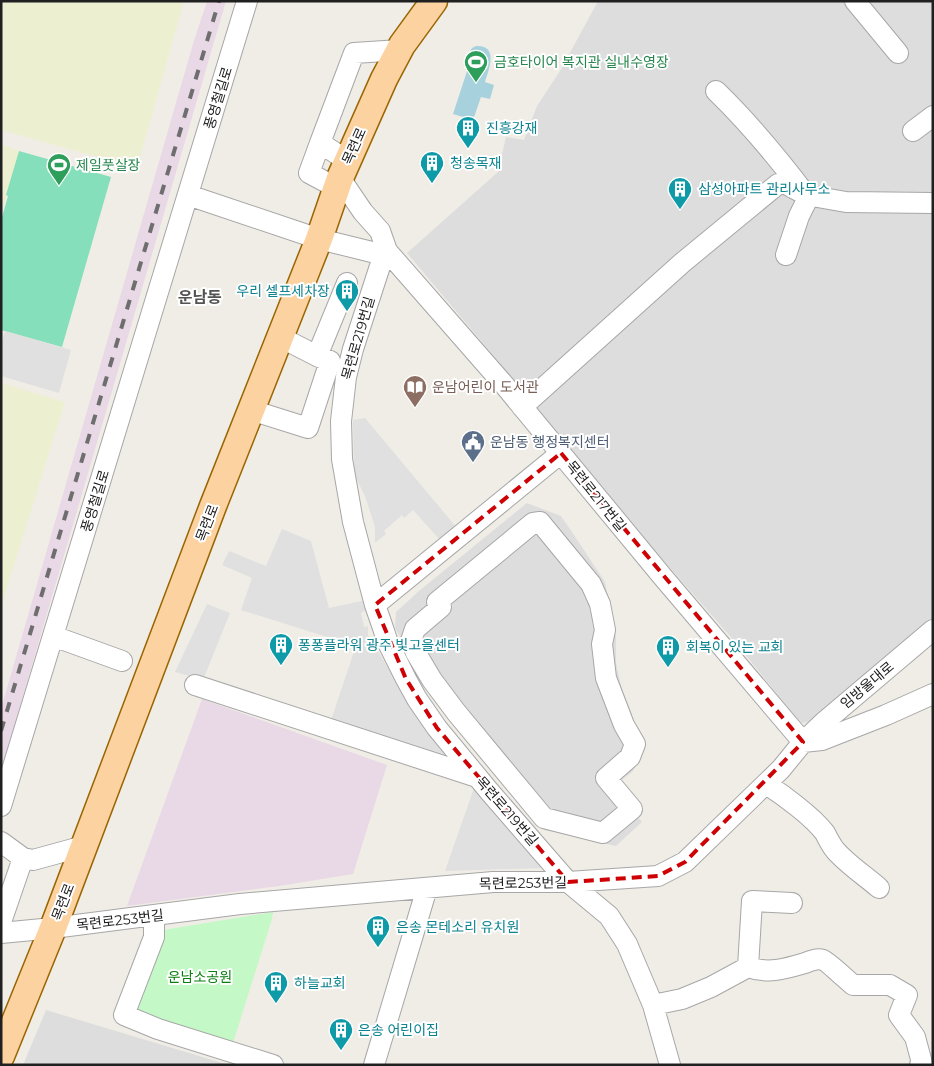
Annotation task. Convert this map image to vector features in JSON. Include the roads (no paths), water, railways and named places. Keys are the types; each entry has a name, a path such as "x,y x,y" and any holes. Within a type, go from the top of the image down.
{"main road":[{"name":"목련로","path":"1,1056 53,928 213,506 319,239 341,176 382,84 400,50 434,1"}],"street":[{"name":"풍영철길로","path":"1,806 247,1"},
{"path":"855,1 898,53"},
{"path":"341,176 309,172 354,53 400,50"},
{"path":"716,91 734,108 774,153 806,194 806,202 799,216 786,255"},
{"path":"914,131 933,116"},
{"path":"320,143 341,176"},
{"name":"목련로217번길","path":"341,176 363,212 380,231 387,251 561,453 802,742"},
{"path":"522,407 682,263 778,184 786,184 806,194 846,202 933,203"},
{"path":"188,195 319,239 376,253 387,251"},
{"name":"목련로219번길","path":"387,251 329,360 346,377 341,421 342,458 353,522 375,605 388,643 417,699 437,728 568,882 610,916 627,944 653,1004 670,1065"},
{"path":"251,410 294,424 329,360 347,282"},
{"path":"280,337 329,360"},
{"path":"375,605 561,453"},
{"path":"540,522 591,584 600,604 605,630 602,644 606,678 624,725 635,744 630,758 606,778 632,808 603,833 544,818 456,712 432,680 416,653 411,641 415,629 442,607 437,602 533,523 540,522"},
{"name":"임방울대로","path":"802,742 933,630"},
{"path":"53,636 122,661"},
{"path":"195,685 478,777"},
{"path":"802,742 822,740 933,694"},
{"path":"437,728 456,712"},
{"name":"목련로253번길","path":"3,929 53,928 240,904 493,882 568,882 658,876 686,862 781,769 802,742"},
{"path":"766,784 781,794 815,823 825,833 830,844 878,888"},
{"path":"1,842 28,859 84,846"},
{"path":"3,929 28,859"},
{"path":"374,1065 428,888"},
{"path":"748,967 752,901 792,903"},
{"path":"154,915 154,937 124,1015 158,1029 274,1065"},
{"path":"748,967 757,971 771,971 816,960 824,960 853,985 890,985 907,995 900,1015 915,1037 922,1063 920,1065"},
{"path":"653,1004 682,999 748,967"}],"water":[{"name":"금호타이어 복지관 실내수영장","path":"476,46 488,49 491,59 485,82 494,85 490,99 481,97 473,120 453,114 469,65 467,56 472,48"}],"railway":[{"path":"1,731 219,1"}],"place":[{"name":"금호타이어 복지관 실내수영장","path":"476,83"},
{"name":"진흥강재","path":"468,149"},
{"name":"청송목재","path":"432,184"},
{"name":"제일풋살장","path":"59,186"},
{"name":"삼성아파트 관리사무소","path":"680,210"},
{"name":"우리 셀프세차장","path":"347,312"},
{"name":"운남어린이 도서관","path":"415,408"},
{"name":"운남동 행정복지센터","path":"473,463"},
{"name":"퐁퐁플라워 광주 빛고을센터","path":"281,666"},
{"name":"회복이 있는 교회","path":"668,668"},
{"name":"은송 몬테소리 유치원","path":"378,948"},
{"name":"하늘교회","path":"276,1004"},
{"name":"은송 어린이집","path":"341,1051"}],"district":[{"name":"운남동","path":"200,297"}],"park label":[{"name":"운남소공원","path":"200,977"}]}
